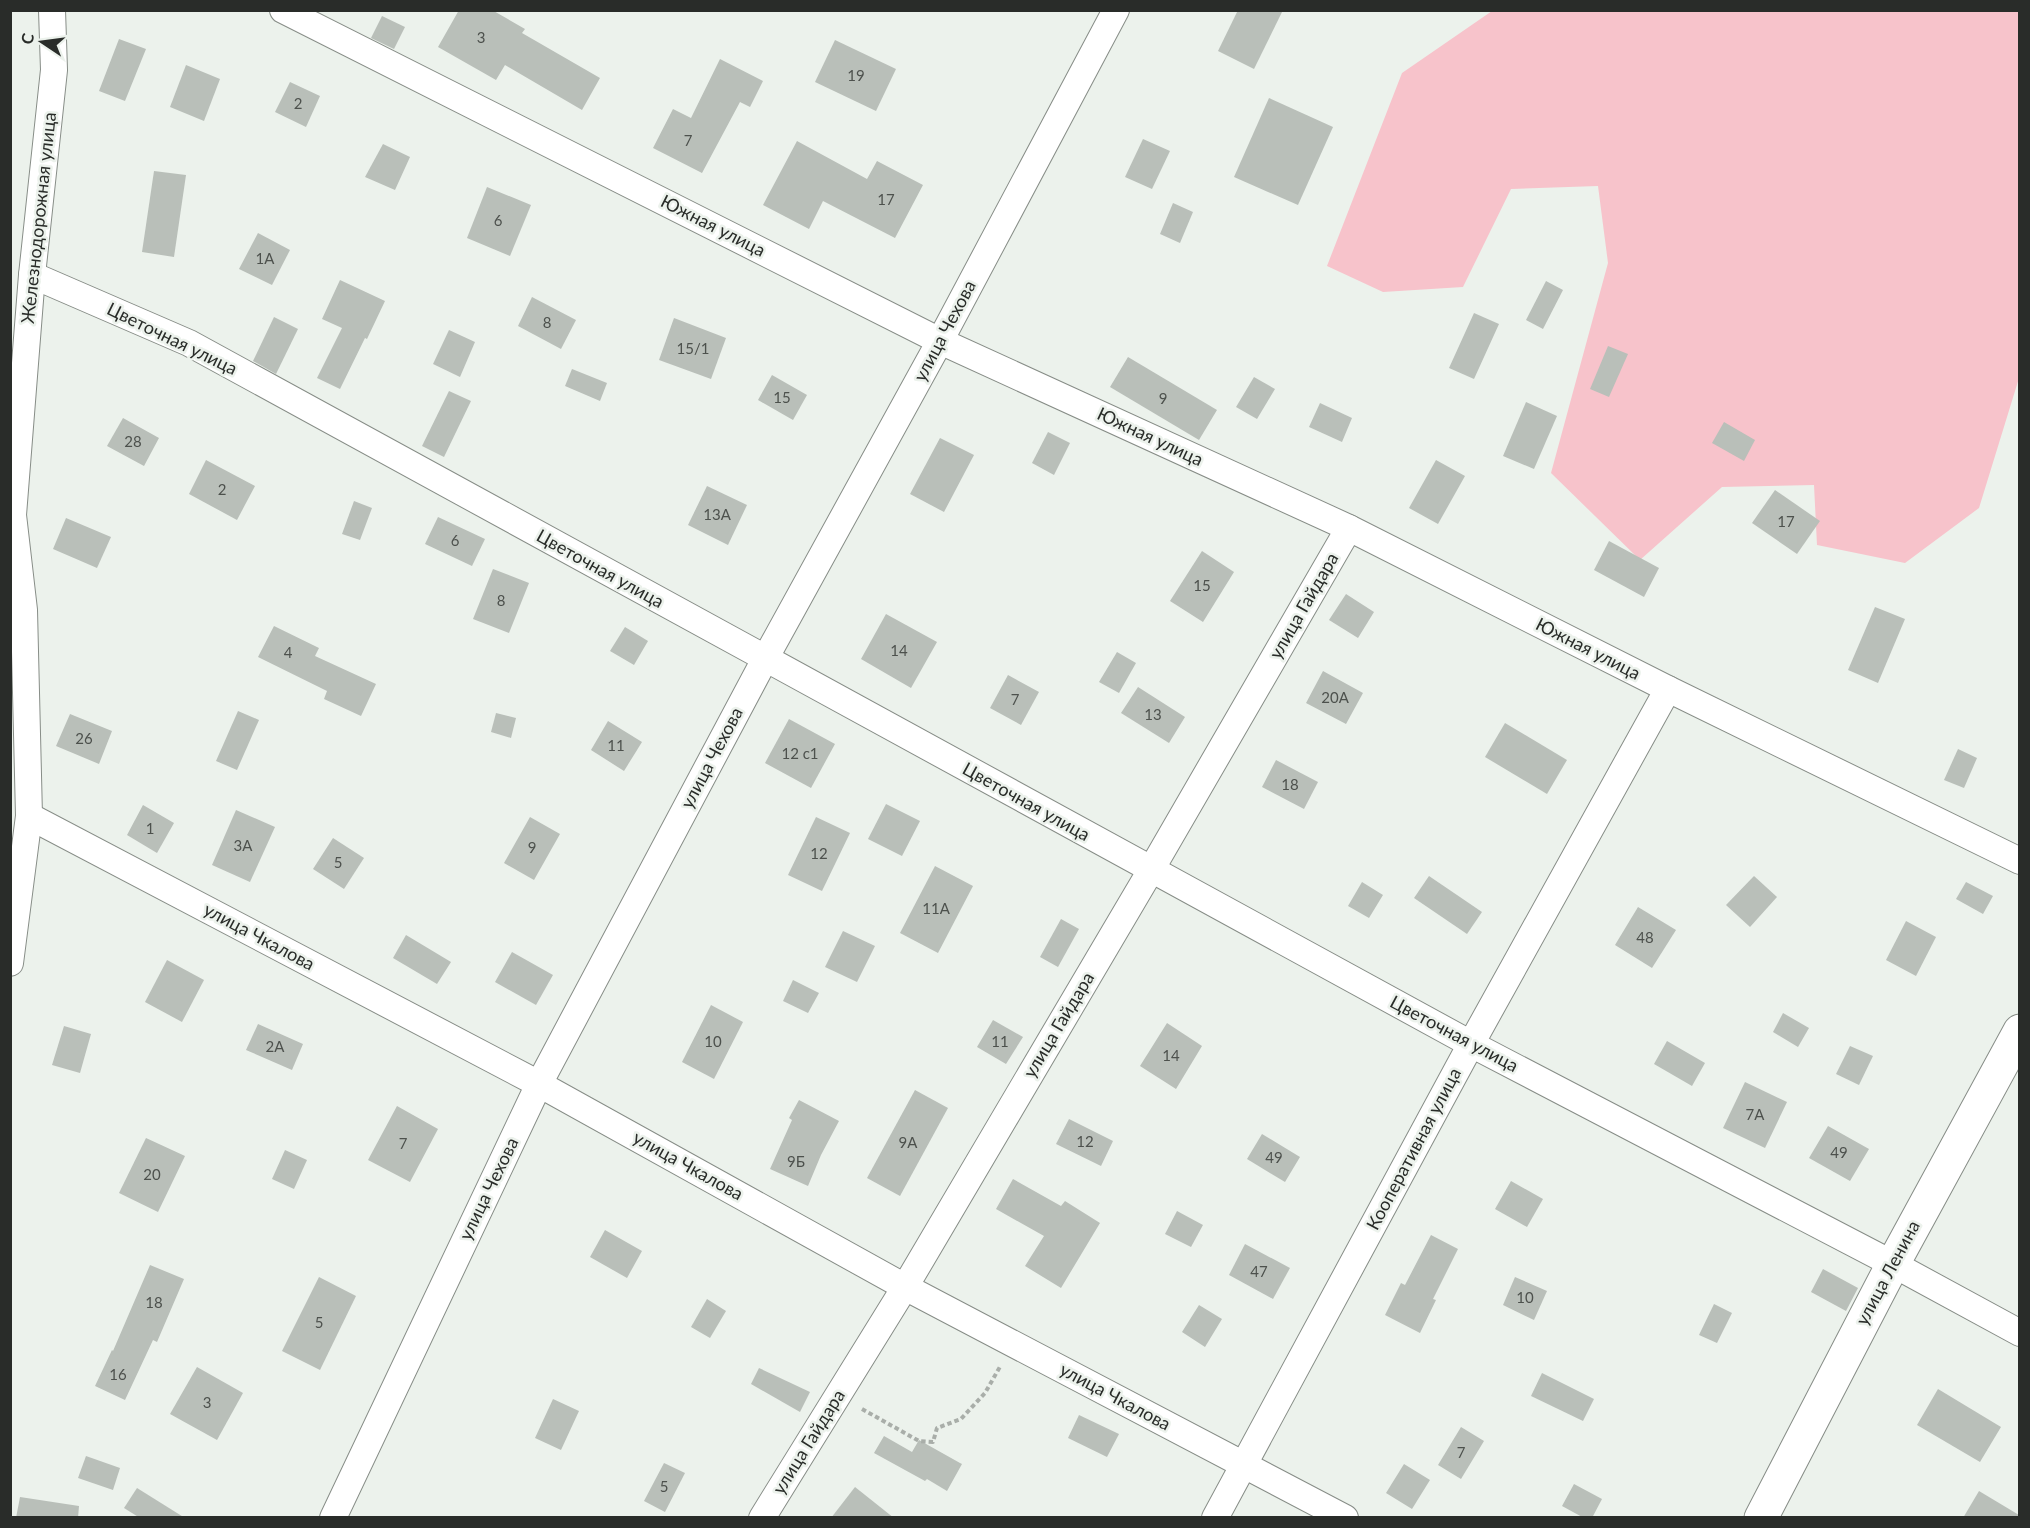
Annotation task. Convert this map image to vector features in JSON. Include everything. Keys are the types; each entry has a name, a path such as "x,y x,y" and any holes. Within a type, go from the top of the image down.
{"street":[{"name":"Железнодорожная улица","path":"10,963 29,816 24,610 12,515 32,275 54,70 52,10"},
{"name":"Южная улица","path":"283,10 940,341 1349,528 1668,689 2019,861"},
{"name":"улица Чехова","path":"333,1518 540,1084 765,659 940,341 1116,10"},
{"name":"Цветочная улица","path":"32,275 189,343 1471,1044 1893,1264 2019,1333"},
{"name":"улица Гайдара","path":"762,1518 905,1287 1349,528"},
{"name":"Кооперативная улица","path":"1215,1518 1471,1044 1668,689"},
{"name":"улица Чкалова","path":"29,816 540,1084 905,1287 1345,1518"},
{"name":"улица Ленина","path":"1761,1518 1893,1264 2019,1031"}],"path":[{"path":"862,1409 919,1441 933,1442 938,1428 961,1419 986,1393 1001,1365"}],"shaded area":[{"path":"1492,11 2019,11 2019,378 1979,508 1905,563 1817,545 1814,485 1722,487 1640,560 1551,473 1608,263 1598,186 1511,189 1463,287 1383,292 1327,266 1402,73"}],"building":[{"path":"459,10 492,10 525,29 522,33 600,78 582,110 505,65 496,80 438,47"},
{"path":"1238,10 1283,10 1254,69 1218,51"},
{"path":"382,16 405,27 394,49 371,38"},
{"path":"119,39 146,49 125,101 99,91"},
{"path":"835,40 896,69 876,111 815,82"},
{"path":"720,59 763,81 750,107 740,102 702,173 653,148 673,109 691,118"},
{"path":"186,65 220,79 204,121 170,107"},
{"path":"290,82 320,96 306,127 275,112"},
{"path":"1269,98 1333,127 1298,205 1234,177"},
{"path":"1143,139 1170,151 1152,189 1125,177"},
{"path":"797,141 867,179 877,161 923,185 895,238 823,201 809,229 763,205"},
{"path":"383,144 410,157 395,190 365,177"},
{"path":"154,171 186,175 174,257 142,252"},
{"path":"487,187 531,205 510,256 467,238"},
{"path":"1173,203 1193,212 1180,243 1160,234"},
{"path":"258,233 290,250 272,285 239,269"},
{"path":"340,280 385,301 340,389 317,378 342,328 322,319"},
{"path":"1546,281 1563,290 1543,329 1526,320"},
{"path":"532,297 576,320 561,349 518,326"},
{"path":"1474,313 1499,324 1474,379 1449,368"},
{"path":"274,317 298,329 276,374 253,361"},
{"path":"674,318 726,338 711,379 659,360"},
{"path":"449,330 475,342 460,377 433,364"},
{"path":"1608,346 1628,354 1609,397 1590,389"},
{"path":"1128,357 1217,410 1199,440 1110,387"},
{"path":"572,369 607,383 600,401 565,386"},
{"path":"772,375 807,395 793,420 758,400"},
{"path":"1254,377 1275,389 1257,419 1236,407"},
{"path":"449,391 471,401 444,457 422,446"},
{"path":"1526,402 1557,416 1534,469 1503,456"},
{"path":"1320,403 1352,418 1342,442 1309,427"},
{"path":"123,418 159,438 144,466 107,446"},
{"path":"1724,422 1755,440 1744,461 1712,443"},
{"path":"1048,432 1070,443 1054,475 1032,463"},
{"path":"940,438 974,455 944,512 910,494"},
{"path":"206,460 255,486 237,520 189,494"},
{"path":"1436,460 1465,476 1438,524 1409,508"},
{"path":"707,486 747,505 728,545 688,525"},
{"path":"1775,490 1820,521 1797,554 1752,523"},
{"path":"354,501 372,508 360,540 342,534"},
{"path":"438,517 485,539 472,566 425,544"},
{"path":"66,518 111,537 97,568 53,549"},
{"path":"1609,541 1659,568 1644,597 1594,570"},
{"path":"1202,551 1234,572 1203,622 1170,601"},
{"path":"493,569 529,583 509,633 473,619"},
{"path":"1346,594 1374,612 1358,638 1329,620"},
{"path":"1875,607 1905,619 1878,683 1848,670"},
{"path":"886,614 937,642 911,688 861,659"},
{"path":"274,626 319,648 315,656 376,684 361,716 324,699 327,691 258,657"},
{"path":"625,627 648,641 634,665 610,651"},
{"path":"1117,652 1136,663 1119,693 1099,682"},
{"path":"1323,671 1363,693 1346,724 1306,703"},
{"path":"1008,675 1039,692 1021,725 990,708"},
{"path":"1138,687 1185,717 1169,743 1121,713"},
{"path":"238,711 259,720 237,770 216,761"},
{"path":"496,713 516,718 511,738 491,732"},
{"path":"70,714 112,731 99,764 56,746"},
{"path":"789,719 835,744 811,788 765,763"},
{"path":"608,721 642,742 624,771 591,750"},
{"path":"1505,723 1567,760 1547,794 1485,757"},
{"path":"1958,749 1977,758 1964,788 1944,780"},
{"path":"1276,760 1318,782 1304,809 1262,787"},
{"path":"886,804 920,821 902,856 868,839"},
{"path":"143,805 174,823 157,853 127,835"},
{"path":"236,810 275,827 250,882 212,865"},
{"path":"530,817 560,834 534,880 504,863"},
{"path":"816,817 850,833 822,891 788,875"},
{"path":"333,838 364,858 344,889 313,869"},
{"path":"935,866 973,886 938,953 900,933"},
{"path":"1429,876 1482,912 1467,934 1414,898"},
{"path":"1754,876 1777,897 1750,927 1726,905"},
{"path":"1362,882 1383,895 1369,918 1348,906"},
{"path":"1966,882 1993,896 1983,914 1956,899"},
{"path":"1638,907 1676,930 1652,968 1615,945"},
{"path":"1061,919 1079,929 1058,967 1040,957"},
{"path":"1906,921 1936,937 1916,976 1886,960"},
{"path":"843,931 875,946 857,982 825,967"},
{"path":"406,935 451,962 437,984 393,958"},
{"path":"512,952 553,975 536,1005 495,982"},
{"path":"167,960 204,980 182,1022 145,1002"},
{"path":"793,980 819,993 808,1013 783,1001"},
{"path":"711,1005 743,1022 714,1079 682,1062"},
{"path":"1783,1013 1809,1028 1798,1047 1773,1032"},
{"path":"993,1020 1023,1037 1006,1064 977,1047"},
{"path":"1167,1023 1202,1046 1176,1089 1140,1066"},
{"path":"258,1024 303,1044 292,1070 246,1050"},
{"path":"64,1026 91,1034 80,1073 52,1065"},
{"path":"1667,1041 1705,1063 1692,1086 1654,1064"},
{"path":"1850,1046 1873,1056 1859,1085 1836,1074"},
{"path":"1745,1082 1787,1102 1765,1148 1723,1128"},
{"path":"915,1090 948,1108 900,1196 867,1178"},
{"path":"799,1100 839,1121 808,1186 770,1169 792,1120 789,1118"},
{"path":"397,1106 438,1129 410,1182 368,1160"},
{"path":"1069,1119 1113,1141 1101,1166 1056,1144"},
{"path":"1828,1126 1869,1149 1850,1181 1809,1158"},
{"path":"1262,1134 1300,1157 1285,1182 1247,1159"},
{"path":"146,1138 185,1156 158,1212 119,1193"},
{"path":"285,1150 307,1160 294,1189 272,1179"},
{"path":"1013,1179 1061,1206 1065,1201 1100,1223 1061,1288 1025,1266 1044,1236 996,1209"},
{"path":"1511,1181 1543,1199 1527,1227 1495,1209"},
{"path":"1177,1211 1203,1225 1191,1247 1165,1234"},
{"path":"605,1230 642,1251 627,1278 590,1257"},
{"path":"1431,1235 1458,1249 1433,1299 1436,1300 1420,1333 1385,1315 1401,1283 1405,1285"},
{"path":"1245,1244 1290,1268 1273,1299 1229,1275"},
{"path":"150,1265 184,1279 157,1342 153,1340 125,1400 95,1386 113,1351"},
{"path":"1823,1269 1858,1288 1846,1311 1811,1292"},
{"path":"319,1277 356,1296 320,1370 282,1351"},
{"path":"1515,1277 1547,1291 1534,1320 1503,1305"},
{"path":"707,1299 726,1311 710,1338 691,1327"},
{"path":"1714,1304 1732,1313 1717,1343 1699,1335"},
{"path":"1199,1305 1222,1319 1205,1347 1182,1332"},
{"path":"197,1367 243,1393 217,1440 170,1414"},
{"path":"759,1368 810,1392 800,1412 751,1384"},
{"path":"1542,1373 1594,1399 1583,1421 1531,1396"},
{"path":"1938,1389 2001,1427 1980,1462 1917,1425"},
{"path":"553,1399 579,1411 561,1450 535,1438"},
{"path":"1079,1415 1119,1434 1107,1457 1068,1438"},
{"path":"1461,1427 1484,1441 1461,1479 1438,1465"},
{"path":"884,1436 912,1452 919,1440 962,1464 947,1491 874,1453"},
{"path":"86,1456 120,1468 113,1490 78,1478"},
{"path":"664,1463 685,1473 665,1512 644,1501"},
{"path":"1404,1464 1430,1480 1412,1509 1386,1493"},
{"path":"1574,1484 1602,1499 1592,1518 1584,1518 1562,1506"},
{"path":"855,1487 894,1518 831,1518"},
{"path":"137,1488 185,1518 140,1518 124,1508"},
{"path":"1979,1491 2019,1515 2019,1518 1963,1518"},
{"path":"20,1497 79,1506 78,1518 16,1518"}]}
